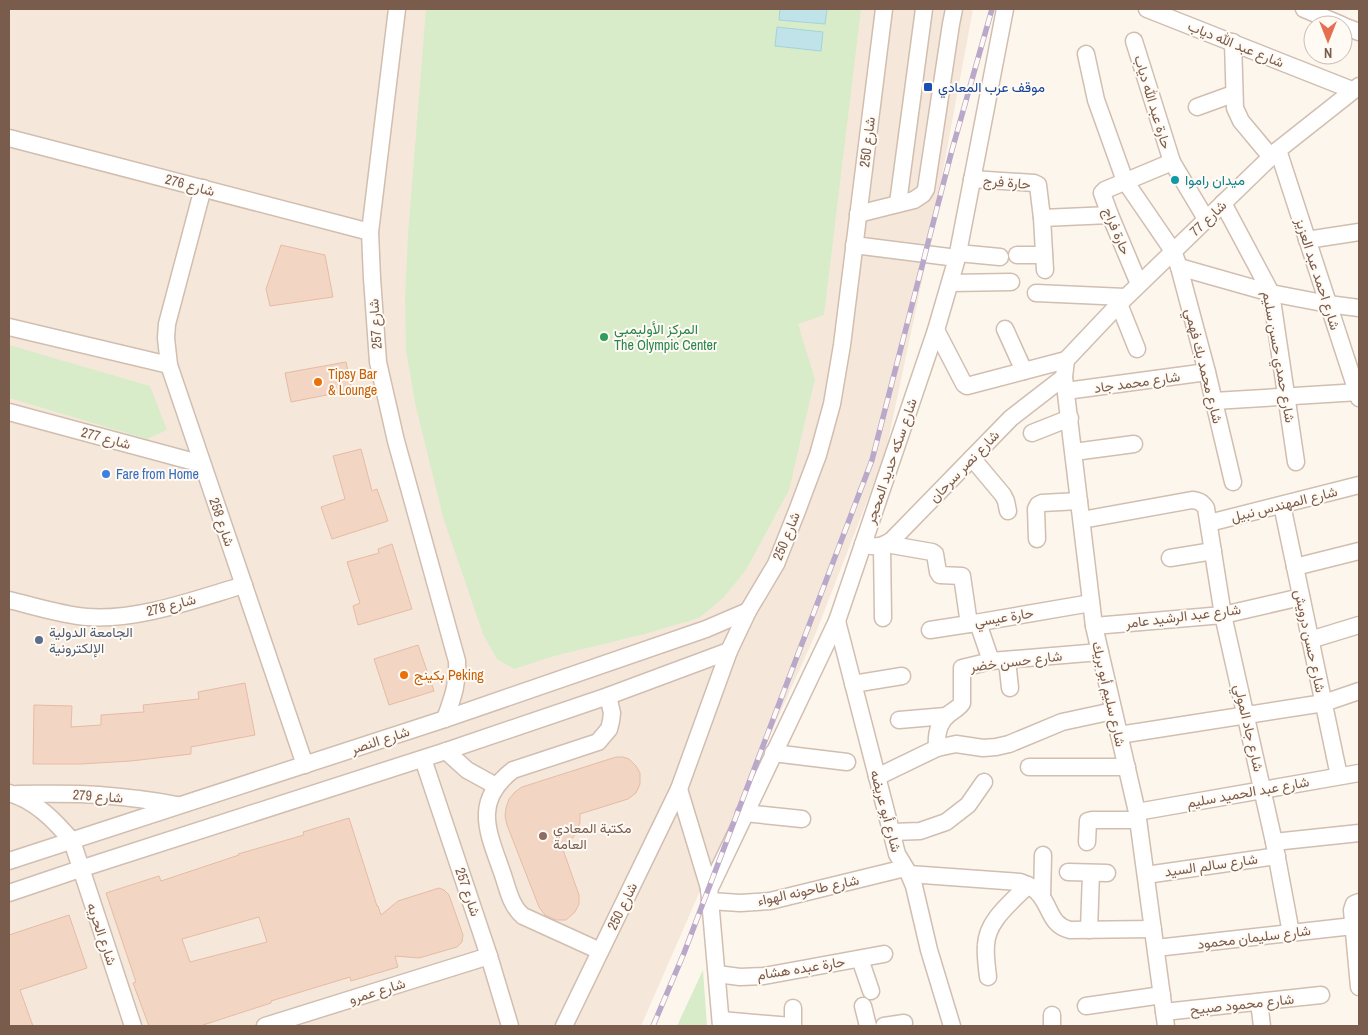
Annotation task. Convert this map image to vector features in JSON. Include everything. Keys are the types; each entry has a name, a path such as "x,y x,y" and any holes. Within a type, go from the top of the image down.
{"street":[{"name":"شارع 257","path":"397,9 370,232 372,278 378,362 396,441 457,661 458,678 445,719"},
{"name":"شارع 250","path":"564,1026 679,788 730,652 748,611 776,564 818,455 832,404 842,345 884,9"},
{"path":"898,203 924,9"},
{"path":"858,214 914,200 924,194 954,9"},
{"name":"شارع سكه حديد المحجر","path":"709,896 744,813 837,621 936,330 958,256 1005,9"},
{"name":"شارع عبد الله دياب","path":"1147,9 1356,88"},
{"path":"1304,9 1318,15"},
{"name":"حارة عبد الله دياب","path":"1134,42 1172,162 1206,219"},
{"path":"1232,42 1235,108 1241,121 1275,154"},
{"name":"شارع محمد بك فهمي","path":"1086,54 1096,100 1125,181 1173,251 1179,267 1207,372 1233,482"},
{"name":"شارع 77","path":"1066,360 1122,300 1275,154 1356,88"},
{"path":"1197,107 1233,94"},
{"name":"شارع 276","path":"9,138 370,232"},
{"name":"شارع احمد عبد العزيز","path":"1275,154 1308,240 1358,394"},
{"name":"حارة فراج","path":"1139,284 1102,193 1125,181 1172,162"},
{"name":"حارة فرج","path":"972,179 1034,183 1038,185 1045,262 1017,256"},
{"name":"شارع 258","path":"203,188 167,324 169,366 306,765"},
{"name":"شارع حمدي حسن سليم","path":"1223,203 1272,293 1296,462"},
{"path":"1042,218 1110,215"},
{"path":"1308,240 1359,232"},
{"path":"854,245 958,256 1000,257"},
{"path":"1179,267 1272,293 1359,308"},
{"path":"950,283 1011,282"},
{"path":"1036,294 1122,300 1137,349"},
{"path":"9,327 169,366"},
{"path":"1005,329 1024,371"},
{"path":"936,330 964,384 967,386 1066,360"},
{"name":"شارع سليم أبو بريك","path":"1066,360 1065,384 1094,626 1138,816 1165,1019"},
{"name":"شارع محمد جاد","path":"1065,384 1207,372"},
{"name":"شارع نصر سرحان","path":"884,545 892,540 1011,418 1065,384"},
{"path":"1214,401 1358,394"},
{"name":"شارع 277","path":"9,412 202,464"},
{"path":"1032,433 1070,418"},
{"path":"1074,452 1134,444"},
{"path":"972,458 1003,495 1008,510"},
{"name":"شارع المهندس نبيل","path":"1209,523 1359,485"},
{"name":"شارع جاد المولي","path":"1082,520 1192,500 1198,500 1206,508 1224,614 1276,849 1291,933"},
{"path":"1037,539 1036,509 1038,505 1042,503 1079,502"},
{"name":"شارع حسن درويش","path":"1282,505 1339,776"},
{"path":"863,544 872,547 884,545 883,618"},
{"name":"حارة عيسي","path":"884,545 932,552 935,554 940,575 962,576 973,624 1091,603"},
{"path":"1170,558 1214,551"},
{"path":"1295,567 1359,551"},
{"name":"شارع 278","path":"9,600 66,614 109,618 151,612 244,585"},
{"name":"شارع عبد الرشيد عامر","path":"1094,626 1224,614 1301,597"},
{"name":"شارع النصر","path":"9,861 445,719 706,629 748,611"},
{"name":"شارع أبو عريضه","path":"837,621 898,854 914,886 929,950 952,1026"},
{"path":"930,630 973,624 999,661 1010,688"},
{"path":"1310,640 1359,625"},
{"path":"9,893 423,759 730,652"},
{"name":"شارع حسن خضر","path":"937,748 936,736 940,725 946,716 960,707 962,703 962,668 999,661 1100,652"},
{"path":"853,684 902,676"},
{"path":"1119,735 1324,703 1359,691"},
{"path":"600,950 523,916 515,908 487,826 487,809 496,786 513,770 598,742 609,729 611,721 612,713 608,696"},
{"path":"877,777 937,748 956,744 983,748 996,747 1009,744 1062,722 1113,710"},
{"path":"899,720 946,716"},
{"path":"446,751 467,770 496,786"},
{"path":"773,753 846,762"},
{"name":"شارع 257","path":"423,759 489,956 510,1026"},
{"path":"1030,767 1126,768"},
{"name":"شارع عبد الحميد سليم","path":"1087,842 1088,821 1138,816 1263,790 1359,773"},
{"path":"892,832 920,831 946,822 968,805 984,782"},
{"path":"679,788 709,896 721,1023 792,1026 793,1008"},
{"name":"شارع 279","path":"12,794 98,794 181,805"},
{"name":"شارع 279","path":"12,794 37,806 56,822 72,841"},
{"path":"744,813 802,820"},
{"name":"شارع سالم السيد","path":"1146,875 1359,832"},
{"name":"شارع الحريه","path":"72,841 133,1026"},
{"path":"1042,896 1043,854"},
{"name":"شارع طاحونه الهواء","path":"709,896 740,903 770,901 907,871 1020,882 1036,890 1042,896 1055,922 1064,929 1089,930"},
{"path":"1068,872 1099,873 1089,930 1153,929"},
{"path":"988,977 987,934 992,924 1028,885"},
{"path":"1359,902 1354,904 1352,910 1359,987"},
{"name":"شارع سليمان محمود","path":"1156,948 1353,926"},
{"name":"حارة عبده هشام","path":"717,974 764,976 884,954"},
{"name":"شارع عمرو","path":"264,1026 489,956"},
{"path":"860,959 870,991"},
{"name":"شارع محمود صبيح","path":"1165,1019 1259,1002 1321,995"},
{"path":"1086,1006 1162,996"},
{"path":"1259,1002 1262,1026"},
{"path":"863,1006 868,1026"},
{"path":"884,1026 904,1022"}],"shaded area":[{"path":"9,9 973,9 926,262 885,455 815,635 641,1026 9,1026"}],"green space":[{"name":"المركز الأوليمبى The Olympic Center","path":"426,9 861,9 824,315 798,324 815,379 789,490 746,570 723,598 699,618 645,634 554,656 514,669 497,659 483,634 443,517 415,403 406,350 405,298 408,234"},
{"path":"9,345 150,386 167,430 147,439 9,398"},
{"path":"703,970 707,1026 677,1026"}],"water":[{"path":"780,9 827,9 825,24 779,20"},
{"path":"777,27 823,32 821,51 775,46"}],"building":[{"path":"281,245 325,255 333,297 270,306 266,289"},
{"name":"Tipsy Bar & Lounge","path":"346,362 352,390 291,402 285,373"},
{"path":"361,449 372,491 377,489 388,521 332,539 321,507 345,499 333,456"},
{"path":"392,544 412,609 358,625 353,606 360,603 347,562 379,553 378,549"},
{"name":"بكينج Peking","path":"418,645 434,691 389,705 374,659"},
{"path":"245,683 255,735 191,747 191,754 131,761 33,764 34,705 72,706 71,727 101,725 101,715 144,712 143,705 199,699 198,692"},
{"name":"مكتبة المعادي العامة","path":"616,757 629,759 636,766 640,773 640,784 636,793 628,799 580,814 577,832 562,847 579,895 579,904 575,912 566,920 556,920 545,915 539,907 507,825 505,816 509,799 522,787"},
{"path":"349,818 381,915 398,901 439,888 449,895 463,935 462,942 457,947 419,958 395,956 398,967 351,981 350,977 271,1001 271,1003 200,1026 149,1026 133,983 136,982 106,893 159,876 161,881 238,854 304,835 303,832","holes":["259,917 267,942 190,962 182,939"]},
{"path":"69,915 87,968 20,990 33,1026 9,1026 9,935"}],"railway":[{"path":"653,1026 684,953 872,460 952,150 992,9"}],"place":[{"name":"موقف عرب المعادي","path":"928,87"},
{"name":"ميدان راموا","path":"1175,180"},
{"name":"المركز الأوليمبى The Olympic Center","path":"604,337"},
{"name":"Tipsy Bar & Lounge","path":"318,382"},
{"name":"Fare from Home","path":"106,474"},
{"name":"الجامعة الدولية الإلكترونية","path":"39,640"},
{"name":"بكينج Peking","path":"404,675"},
{"name":"مكتبة المعادي العامة","path":"543,836"}]}
